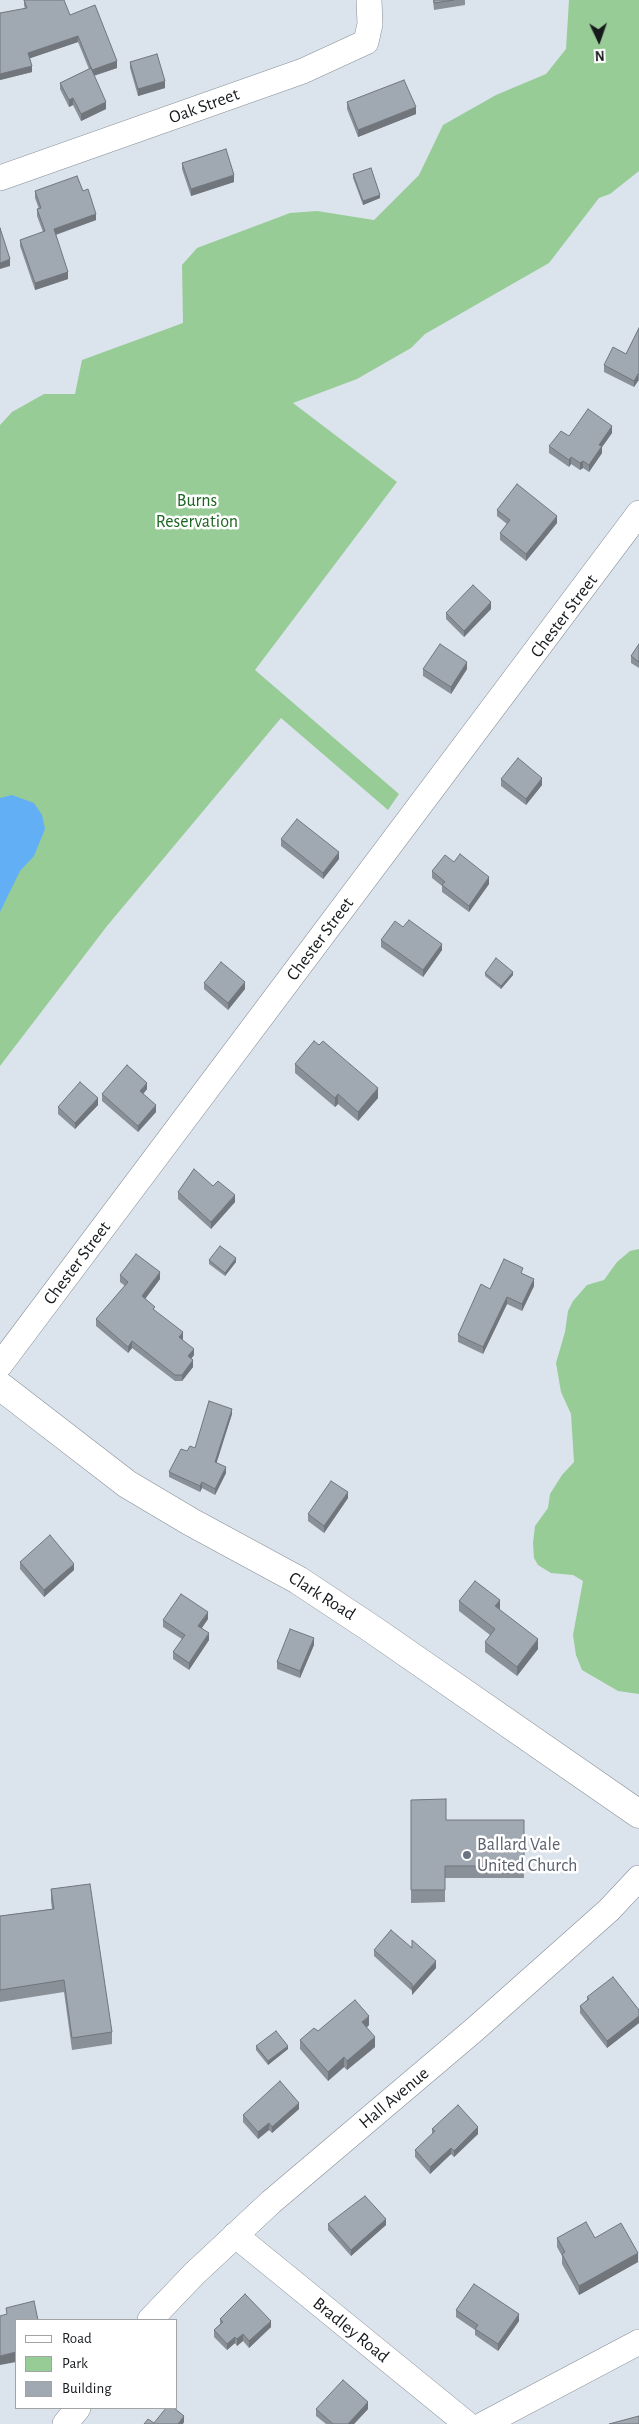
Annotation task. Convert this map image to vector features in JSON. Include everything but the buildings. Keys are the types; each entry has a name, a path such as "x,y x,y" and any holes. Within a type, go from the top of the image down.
{"main road":[{"name":"Clark Road","path":"0,1386 127,1484 191,1522 298,1580 639,1814"}],"street":[{"name":"Oak Street","path":"0,178 303,71 366,42 370,24 369,0"},
{"name":"Chester Street","path":"0,1365 639,513"},
{"name":"Hall Avenue","path":"151,2319 194,2274 271,2202 488,2017 609,1910 639,1878"},
{"name":"Bradley Road","path":"235,2235 467,2424"},
{"path":"484,2424 639,2342"},
{"path":"65,2424 77,2409"}],"green space":[{"name":"Burns Reservation","path":"569,0 639,0 639,171 610,194 599,198 549,263 425,334 411,348 357,379 293,403 397,482 255,670 399,794 388,810 281,718 107,926 0,1066 0,425 12,412 44,394 75,394 82,360 183,323 182,265 197,248 290,213 317,211 374,220 419,175 443,125 496,95 546,74 566,49"},
{"path":"639,1249 639,1694 618,1691 582,1670 576,1655 573,1635 583,1581 573,1575 551,1573 538,1565 534,1558 533,1543 535,1526 548,1508 550,1494 562,1475 574,1462 571,1414 561,1392 556,1363 565,1332 568,1311 573,1301 587,1285 604,1280 617,1262 630,1251"}],"water":[{"path":"12,795 34,803 42,815 45,829 34,856 20,871 0,912 0,798"}],"place":[{"name":"Ballard Vale United Church","path":"467,1855"}]}
